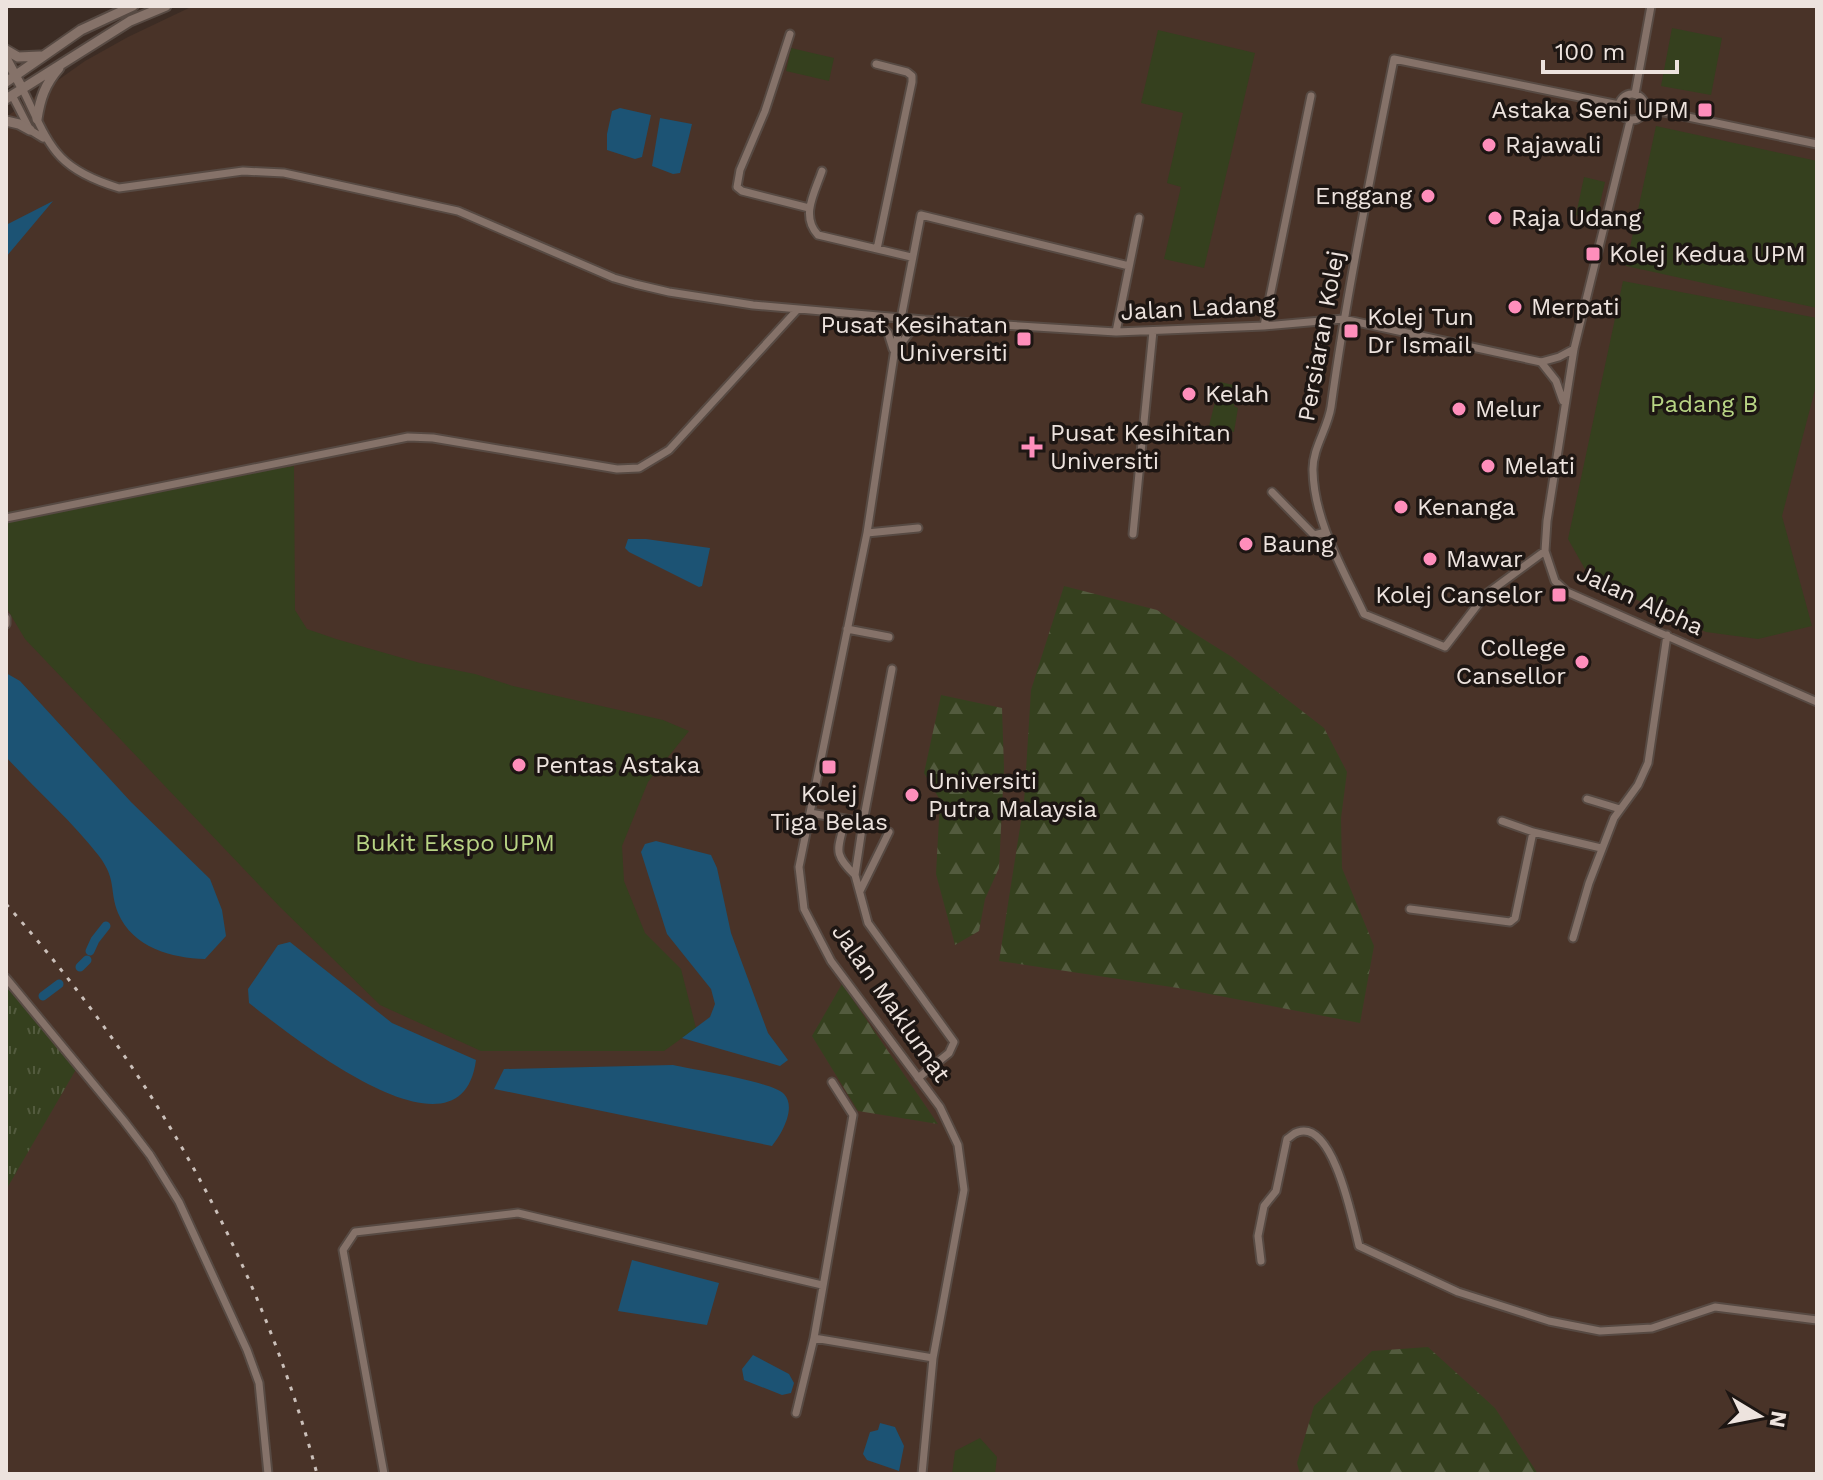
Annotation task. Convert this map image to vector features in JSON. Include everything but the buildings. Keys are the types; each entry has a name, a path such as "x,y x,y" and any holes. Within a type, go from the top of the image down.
{"street":[{"path":"9,81 40,56 81,30 133,6"},
{"path":"9,97 130,21 166,6"},
{"path":"1635,94 1651,6"},
{"path":"790,34 765,111 740,170 737,187 742,191 809,208"},
{"path":"6,50 18,57 40,56"},
{"path":"37,119 47,83 69,57"},
{"path":"6,58 9,97 30,130"},
{"name":"Persiaran Kolej","path":"1545,551 1485,595 1445,647 1364,614 1326,532 1313,471 1330,414 1343,319 1394,59 1619,105"},
{"path":"876,64 912,76 877,249"},
{"path":"9,81 22,88 45,139"},
{"path":"1635,94 1643,100 1645,108 1639,119 1630,121 1620,114 1619,105 1623,97 1635,94"},
{"path":"1264,326 1311,96"},
{"path":"1645,108 1817,144"},
{"path":"6,121 19,124 45,139"},
{"path":"1545,551 1574,349 1630,121"},
{"name":"Jalan Ladang","path":"45,139 61,159 77,171 119,188 243,171 284,173 458,211 614,278 705,299 797,310 1116,332 1264,326 1343,319 1541,362"},
{"path":"822,171 809,208 811,227 818,235 911,257"},
{"name":"Jalan Maklumat","path":"922,1474 933,1358 964,1190 958,1145 952,1129 918,1078 831,961 804,909 799,867 867,533 894,355 921,215 1129,266"},
{"path":"1116,332 1139,218"},
{"path":"6,518 408,437 433,438 617,469 639,468 669,450 797,310"},
{"path":"872,316 888,333 894,355"},
{"path":"894,355 902,341 924,320"},
{"path":"1133,534 1153,331"},
{"path":"1564,402 1556,381 1541,362 1574,349"},
{"path":"1272,492 1314,535 1326,532"},
{"path":"867,533 918,528"},
{"name":"Jalan Alpha","path":"1545,551 1555,581 1567,592 1817,702"},
{"path":"847,629 889,637"},
{"path":"1573,938 1601,848 1648,763 1667,635"},
{"path":"892,669 855,875 868,923 954,1042 949,1053 918,1078"},
{"path":"1587,799 1620,809"},
{"path":"810,813 863,822"},
{"path":"845,819 839,857 842,864 855,875"},
{"path":"1502,821 1533,832 1601,848"},
{"path":"860,892 889,832"},
{"path":"1410,909 1510,922 1515,918 1533,832"},
{"path":"8,983 124,1121 150,1155 179,1202 259,1383 268,1474"},
{"path":"796,1413 814,1338 853,1115 832,1082"},
{"path":"1261,1261 1258,1236 1264,1206 1276,1191 1287,1139 1298,1132 1306,1132 1319,1138 1337,1165 1359,1246 1458,1292 1549,1321 1600,1331 1652,1328 1715,1307 1817,1320"},
{"path":"384,1474 343,1250 355,1232 518,1213 822,1285"},
{"path":"814,1338 933,1358"}],"shaded area":[{"name":"Universiti Putra Malaysia","path":"193,6 1817,6 1817,1474 6,1474 6,117 85,61"}],"green space":[{"path":"1672,28 1722,38 1711,95 1661,86"},
{"path":"1158,30 1255,53 1204,268 1164,259 1181,187 1167,183 1183,113 1141,103"},
{"path":"791,48 834,58 829,81 786,71"},
{"path":"1656,126 1817,161 1817,308 1626,266"},
{"path":"1584,177 1605,182 1596,220 1576,215"},
{"name":"Padang B","path":"1623,281 1817,318 1817,382 1782,516 1812,626 1758,639 1706,632 1590,578 1568,539"},
{"path":"1220,382 1238,386 1234,432 1209,426"},
{"name":"Bukit Ekspo UPM","path":"294,466 295,610 307,629 420,663 663,720 689,731 648,782 622,846 624,881 645,933 681,969 696,1028 664,1051 481,1051 380,1005 279,906 25,639 6,607 6,512"},
{"path":"1064,586 1157,610 1232,657 1324,728 1347,772 1341,818 1342,868 1374,946 1360,1023 1178,988 999,961 1024,802 1031,690"},
{"path":"941,695 1002,708 1004,768 999,868 985,899 979,931 955,945 936,874 940,800 924,773"},
{"path":"842,984 938,1124 858,1111 812,1036"},
{"path":"6,987 78,1066 6,1190"},
{"path":"1428,1347 1495,1408 1538,1474 1300,1474 1297,1463 1314,1406 1372,1351"},
{"path":"980,1438 997,1457 995,1474 952,1474 955,1451"}],"water":[{"path":"620,108 651,115 642,157 635,159 607,150 612,111"},
{"path":"660,118 692,124 680,173 673,174 652,166"},
{"path":"53,201 6,257 6,225"},
{"path":"628,539 710,548 702,586 629,552 625,548"},
{"path":"6,673 20,681 131,802 210,879 222,910 226,936 205,959 155,949 133,935 118,913 105,864 77,830 6,757"},
{"path":"656,841 711,855 717,868 731,933 768,1033 788,1060 780,1066 682,1038 710,1017 715,1004 711,989 667,934 641,852 645,844"},
{"path":"290,942 392,1023 476,1060 464,1092 440,1104 408,1100 372,1086 334,1065 249,1003 248,989 278,945"},
{"path":"673,1065 749,1080 784,1094 788,1100 788,1114 772,1146 494,1089 504,1069"},
{"path":"632,1260 719,1283 707,1325 618,1311"},
{"path":"753,1355 789,1374 794,1383 791,1393 782,1395 744,1380 742,1369"},
{"path":"880,1423 895,1427 904,1446 899,1471 867,1460 863,1454 870,1432 878,1430"}],"waterway":[{"path":"90,951 106,926"},
{"path":"80,967 87,960"},
{"path":"43,996 59,984"}],"railway":[{"path":"6,904 59,967 108,1033 154,1100 195,1171 232,1243 265,1318 317,1474"}],"place":[{"name":"Astaka Seni UPM","path":"1705,110"},
{"name":"Rajawali","path":"1489,145"},
{"name":"Enggang","path":"1428,196"},
{"name":"Raja Udang","path":"1495,218"},
{"name":"Kolej Kedua UPM","path":"1593,254"},
{"name":"Merpati","path":"1515,307"},
{"name":"Kolej Tun Dr Ismail","path":"1351,331"},
{"name":"Pusat Kesihatan Universiti","path":"1024,339"},
{"name":"Kelah","path":"1189,394"},
{"name":"Melur","path":"1459,409"},
{"name":"Pusat Kesihitan Universiti","path":"1032,447"},
{"name":"Melati","path":"1488,466"},
{"name":"Kenanga","path":"1401,507"},
{"name":"Baung","path":"1246,544"},
{"name":"Mawar","path":"1430,559"},
{"name":"Kolej Canselor","path":"1559,595"},
{"name":"College Cansellor","path":"1582,662"},
{"name":"Pentas Astaka","path":"519,765"},
{"name":"Kolej Tiga Belas","path":"829,767"},
{"name":"Universiti Putra Malaysia","path":"912,795"}]}
